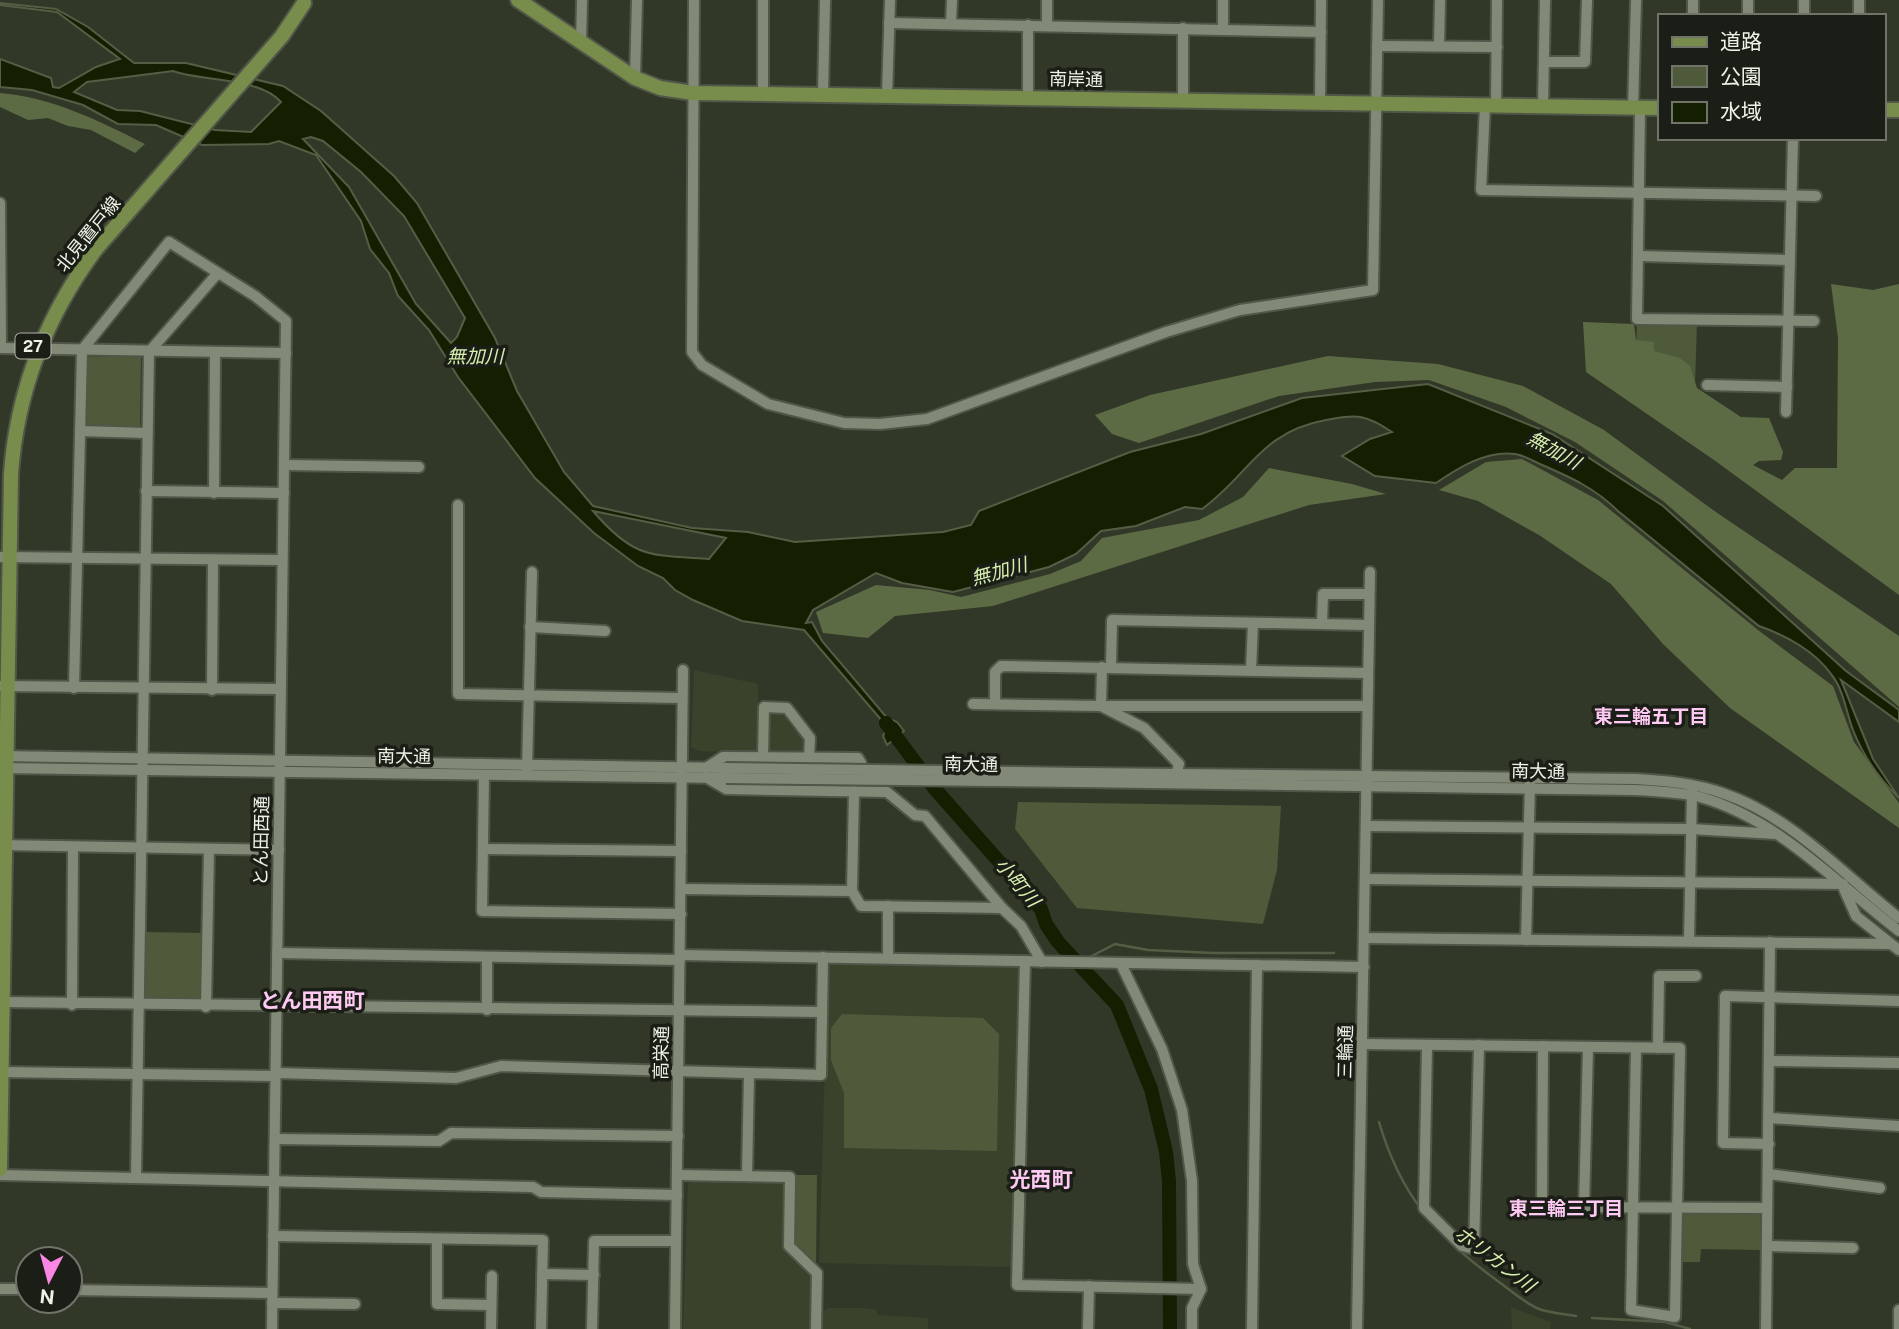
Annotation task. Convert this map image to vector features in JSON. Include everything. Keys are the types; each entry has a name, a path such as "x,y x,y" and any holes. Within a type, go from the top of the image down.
{"main road":[{"name":"南岸通","path":"518,0 635,78 660,88 693,93 1658,108"},
{"name":"北見置戸線","path":"0,521 6,436 36,349 68,276 305,1"},
{"name":"北見置戸線","path":"0,1169 4,557 13,438 36,349"}],"street":[{"path":"581,43 582,0"},
{"path":"635,78 637,0"},
{"path":"694,0 692,352 702,365 768,404 844,423 880,424 926,419 1166,331 1240,310 1373,290 1378,0"},
{"path":"763,95 764,0"},
{"path":"822,95 825,0"},
{"path":"887,96 890,0"},
{"path":"951,23 952,0"},
{"path":"1047,0 1047,25"},
{"path":"1223,0 1223,28"},
{"path":"1320,103 1321,0"},
{"path":"1439,46 1440,0"},
{"path":"1497,0 1496,47 1481,190 1816,195"},
{"path":"1543,106 1545,0"},
{"path":"1544,62 1585,62 1587,0"},
{"path":"1636,0 1636,108 1640,192 1637,319 1814,321"},
{"path":"889,23 1321,32"},
{"path":"1028,25 1028,98"},
{"path":"1183,28 1183,100"},
{"path":"1377,46 1496,47"},
{"path":"1786,412 1793,140"},
{"path":"0,203 0,348 286,352"},
{"path":"74,688 82,349 169,242 216,274 149,352 136,1178"},
{"path":"1640,256 1789,260"},
{"name":"とん田西通","path":"216,274 254,296 286,321 272,1329"},
{"path":"214,493 215,352"},
{"path":"1707,385 1787,387"},
{"path":"80,431 147,433"},
{"path":"285,465 419,467"},
{"path":"146,491 284,493"},
{"path":"458,505 458,694 682,698"},
{"path":"4,557 282,560"},
{"path":"212,690 213,560"},
{"path":"527,769 531,572"},
{"name":"三輪通","path":"1357,1329 1370,572"},
{"path":"1322,624 1323,594 1369,594"},
{"path":"1101,706 1112,620 1368,625"},
{"path":"1251,670 1253,623"},
{"path":"530,627 605,631"},
{"path":"995,704 995,672 1001,666 1367,673"},
{"name":"高栄通","path":"675,1329 683,670"},
{"path":"4,686 280,690"},
{"path":"973,704 1367,706"},
{"path":"1101,706 1144,728 1162,744 1179,764 1174,779"},
{"path":"763,757 764,707 787,708 810,738 809,758"},
{"path":"1002,908 861,906 852,891 857,791 861,763 858,758 723,757 706,773 726,789 857,791 887,792 915,815 925,816 1002,908 1021,926 1046,962"},
{"name":"南大通","path":"3,762 1530,783 1636,790 1692,790 1727,794 1760,810 1847,882 1899,932"},
{"name":"南大通","path":"280,766 484,775 527,769"},
{"path":"484,775 482,911 681,914"},
{"path":"1526,940 1530,783"},
{"path":"1689,941 1692,790"},
{"name":"南大通","path":"1692,790 1741,813 1777,834 1899,918"},
{"path":"1366,825 1691,829 1777,834"},
{"path":"2,845 279,849"},
{"path":"72,1004 73,847"},
{"path":"206,1007 209,849"},
{"path":"483,849 681,851"},
{"path":"1366,879 1847,882 1856,916 1894,947"},
{"path":"681,889 852,891"},
{"path":"888,906 888,958"},
{"path":"1364,938 1770,942 1894,947"},
{"path":"1766,1329 1771,1061 1770,942"},
{"path":"277,953 487,957 822,957 1364,967"},
{"path":"487,957 487,1010"},
{"path":"1,1072 456,1078 501,1066 821,1075 822,957"},
{"path":"1025,961 1017,1285 1196,1288"},
{"path":"1116,964 1162,1049 1182,1110 1192,1181 1193,1264 1196,1288 1192,1329"},
{"path":"1252,1329 1257,965"},
{"path":"1658,1048 1659,976 1696,976"},
{"path":"1769,1144 1723,1143 1725,996 1899,1001"},
{"path":"2,1002 276,1008 821,1012"},
{"path":"1363,1044 1680,1048 1675,1317 1631,1310 1636,1048"},
{"path":"1427,1045 1424,1208 1462,1246 1474,1249 1479,1045"},
{"path":"1543,1046 1542,1207 1767,1208"},
{"path":"1584,1207 1588,1047"},
{"path":"1771,1061 1899,1063"},
{"path":"747,1176 749,1074"},
{"path":"1770,1118 1899,1126"},
{"path":"275,1139 439,1141 451,1133 678,1136"},
{"path":"1768,1174 1880,1188"},
{"path":"0,1175 533,1187 541,1192 677,1195"},
{"path":"677,1175 790,1177 789,1246 817,1273 816,1329"},
{"path":"273,1236 543,1240 541,1329"},
{"path":"437,1239 436,1304 491,1305"},
{"path":"592,1329 594,1241 676,1241"},
{"path":"1767,1246 1853,1248"},
{"path":"542,1274 594,1275"},
{"path":"491,1329 492,1276"},
{"path":"1088,1329 1089,1286"},
{"path":"84,1291 355,1304"},
{"path":"1899,1310 1899,1329"}],"shaded area":[{"path":"0,93 57,105 145,144 135,153 91,130 68,126 48,118 28,120 0,107"},
{"path":"1831,284 1873,290 1899,284 1899,595 1714,460 1586,372 1583,322 1634,324 1636,340 1654,342 1654,351 1680,358 1690,366 1697,388 1741,417 1769,418 1783,452 1781,460 1759,461 1753,465 1782,480 1795,468 1837,468 1838,338"},
{"path":"1328,356 1438,364 1523,386 1604,430 1713,510 1899,636 1899,707 1663,501 1575,442 1506,407 1429,380 1375,382 1279,396 1139,443 1112,434 1095,415 1150,395"},
{"path":"1522,459 1598,500 1758,630 1833,686 1854,742 1899,803 1899,828 1730,708 1663,644 1611,584 1539,535 1478,501 1439,490 1486,462"},
{"path":"1269,468 1352,484 1386,494 1309,505 993,606 895,616 868,638 823,633 816,612 876,585 930,590 961,597 1050,574 1081,561 1102,538 1199,520 1243,497"},
{"path":"694,670 758,684 758,710 786,711 807,738 807,754 699,751 691,747"},
{"path":"828,964 1018,968 1014,1267 819,1263"},
{"path":"692,1180 781,1181 785,1184 785,1248 813,1277 812,1329 683,1329 688,1184"},
{"path":"1511,1307 1551,1322 1550,1329 1512,1329"},
{"path":"828,1308 863,1308 877,1310 877,1315 928,1318 928,1329 823,1329 823,1312"}],"green space":[{"path":"1637,319 1697,320 1695,385 1636,357"},
{"path":"88,357 141,357 140,427 86,426"},
{"path":"1018,802 1281,806 1277,870 1263,924 1077,908 1015,829"},
{"path":"146,932 203,933 201,1002 145,1001"},
{"path":"842,1014 983,1018 999,1034 997,1151 844,1148 844,1093 831,1060 831,1028"},
{"path":"793,1175 817,1175 816,1264 792,1244"},
{"path":"1679,1213 1760,1215 1760,1250 1701,1249 1700,1262 1678,1262"}],"water":[{"name":"無加川","path":"0,5 56,9 88,27 134,63 186,63 283,86 321,111 394,176 417,203 495,338 517,391 564,472 593,506 692,528 748,532 795,542 943,532 971,525 979,511 1130,452 1201,434 1302,398 1428,384 1552,434 1663,506 1846,671 1899,710 1899,722 1841,680 1873,759 1899,798 1878,775 1862,749 1839,687 1817,658 1799,645 1759,626 1591,489 1525,457 1504,453 1483,457 1436,483 1375,476 1342,456 1370,439 1392,432 1375,422 1353,416 1326,420 1286,434 1270,444 1202,509 1185,507 1136,526 1101,531 1076,554 1049,567 953,592 902,583 876,573 813,610 806,623 812,622 822,641 887,718 897,722 904,731 887,745 883,736 886,730 884,723 804,630 742,621 675,590 663,578 638,566 594,533 535,478 458,377 429,330 398,296 389,273 370,249 361,221 316,155 279,141 269,144 202,145 156,125 118,124 83,105 32,90 0,87 0,59 51,78 53,87 59,88 96,67 120,59 57,12","holes":["173,71 259,88 281,102 251,132 215,130 140,111 117,110 74,92 87,82","311,137 323,141 361,172 404,216 465,318 457,337 451,343 416,304 349,187 303,139","593,511 726,538 709,559 672,557 644,552 607,527"]}],"waterway":[{"name":"小町川","path":"886,723 935,789 1041,909 1046,924 1058,942 1117,1005 1151,1089 1166,1152 1169,1181 1170,1329"},
{"name":"ホリカン川","path":"1086,959 1115,944 1148,950 1213,953 1334,953"},
{"name":"ホリカン川","path":"1379,1122 1409,1192 1437,1229 1474,1263 1533,1306 1548,1312 1576,1316"},
{"name":"ホリカン川","path":"1592,1318 1665,1322 1690,1329"}],"district":[{"name":"東三輪五丁目","path":"1651,716"},
{"name":"とん田西町","path":"312,1000"},
{"name":"光西町","path":"1041,1179"},
{"name":"東三輪三丁目","path":"1566,1208"}]}
